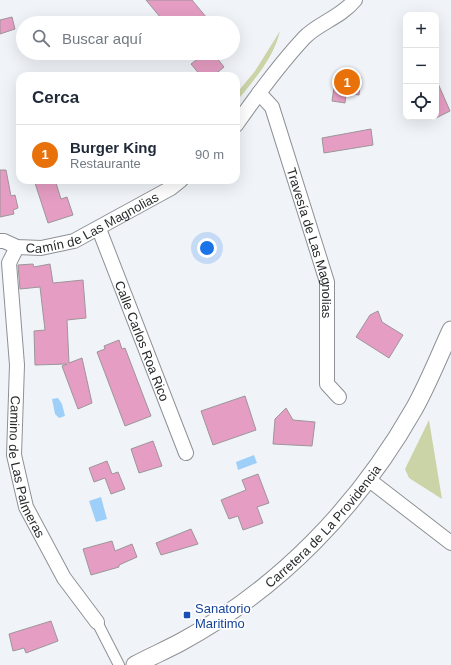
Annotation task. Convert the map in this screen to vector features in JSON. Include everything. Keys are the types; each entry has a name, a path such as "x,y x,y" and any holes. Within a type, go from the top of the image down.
{"street":[{"path":"240,119 259,93 305,37 347,10 355,0"},
{"name":"Travesía de Las Magnolias","path":"259,93 272,107 327,282 327,384 339,397"},
{"name":"Camín de Las Magnolias","path":"0,241 4,241 17,248 41,248 74,241 99,229 176,184"},
{"name":"Calle Carlos Roa Rico","path":"99,229 186,453"},
{"name":"Camino de Las Palmeras","path":"17,248 9,263 17,365 14,455 26,507 64,578 97,622 120,665"},
{"name":"Carretera de La Providencia","path":"135,665 182,642 232,610 286,568 345,509 368,479 414,408 451,330"},
{"path":"368,479 451,543"}],"green space":[{"path":"280,31 268,60 240,97 240,89 255,71"},
{"path":"429,420 442,499 409,478 405,469"}],"water":[{"path":"58,398 62,404 65,416 59,418 55,414 52,399"},
{"path":"254,455 257,463 238,470 236,462"},
{"path":"101,497 107,519 96,522 89,501"}],"building":[{"path":"146,0 192,0 205,16 159,16"},
{"path":"12,17 15,29 0,34 0,20"},
{"path":"196,60 218,60 224,67 218,72 198,72 191,64"},
{"path":"336,74 361,77 359,95 346,93 345,103 332,101"},
{"path":"439,86 450,111 439,116"},
{"path":"371,129 373,145 324,153 322,138"},
{"path":"0,170 6,170 11,196 15,195 18,208 13,210 14,214 0,217"},
{"path":"35,184 56,184 61,199 67,197 73,215 48,223"},
{"path":"33,264 34,267 50,264 53,283 83,280 86,318 67,320 69,363 82,358 92,403 78,409 62,366 67,364 35,365 34,331 45,330 40,287 20,289 18,265"},
{"path":"378,311 382,322 403,335 389,358 356,337 370,315"},
{"path":"119,340 122,349 125,348 151,416 125,426 97,352 105,349 104,346"},
{"path":"245,396 256,430 213,445 201,411"},
{"path":"286,408 293,420 315,422 312,446 273,444 275,419"},
{"path":"153,441 162,466 139,473 131,449"},
{"path":"107,461 112,474 118,472 125,489 111,494 105,478 94,482 89,468"},
{"path":"258,474 269,503 257,507 263,523 243,530 238,516 229,519 221,500 246,490 242,480"},
{"path":"191,529 198,544 161,555 156,543"},
{"path":"112,541 115,551 132,544 137,557 119,565 119,567 91,575 83,549"},
{"path":"51,621 58,641 26,653 24,648 13,651 9,634"}],"place":[{"name":"Burger King","path":"347,82"},
{"name":"Sanatorio Maritimo","path":"187,615"}]}
